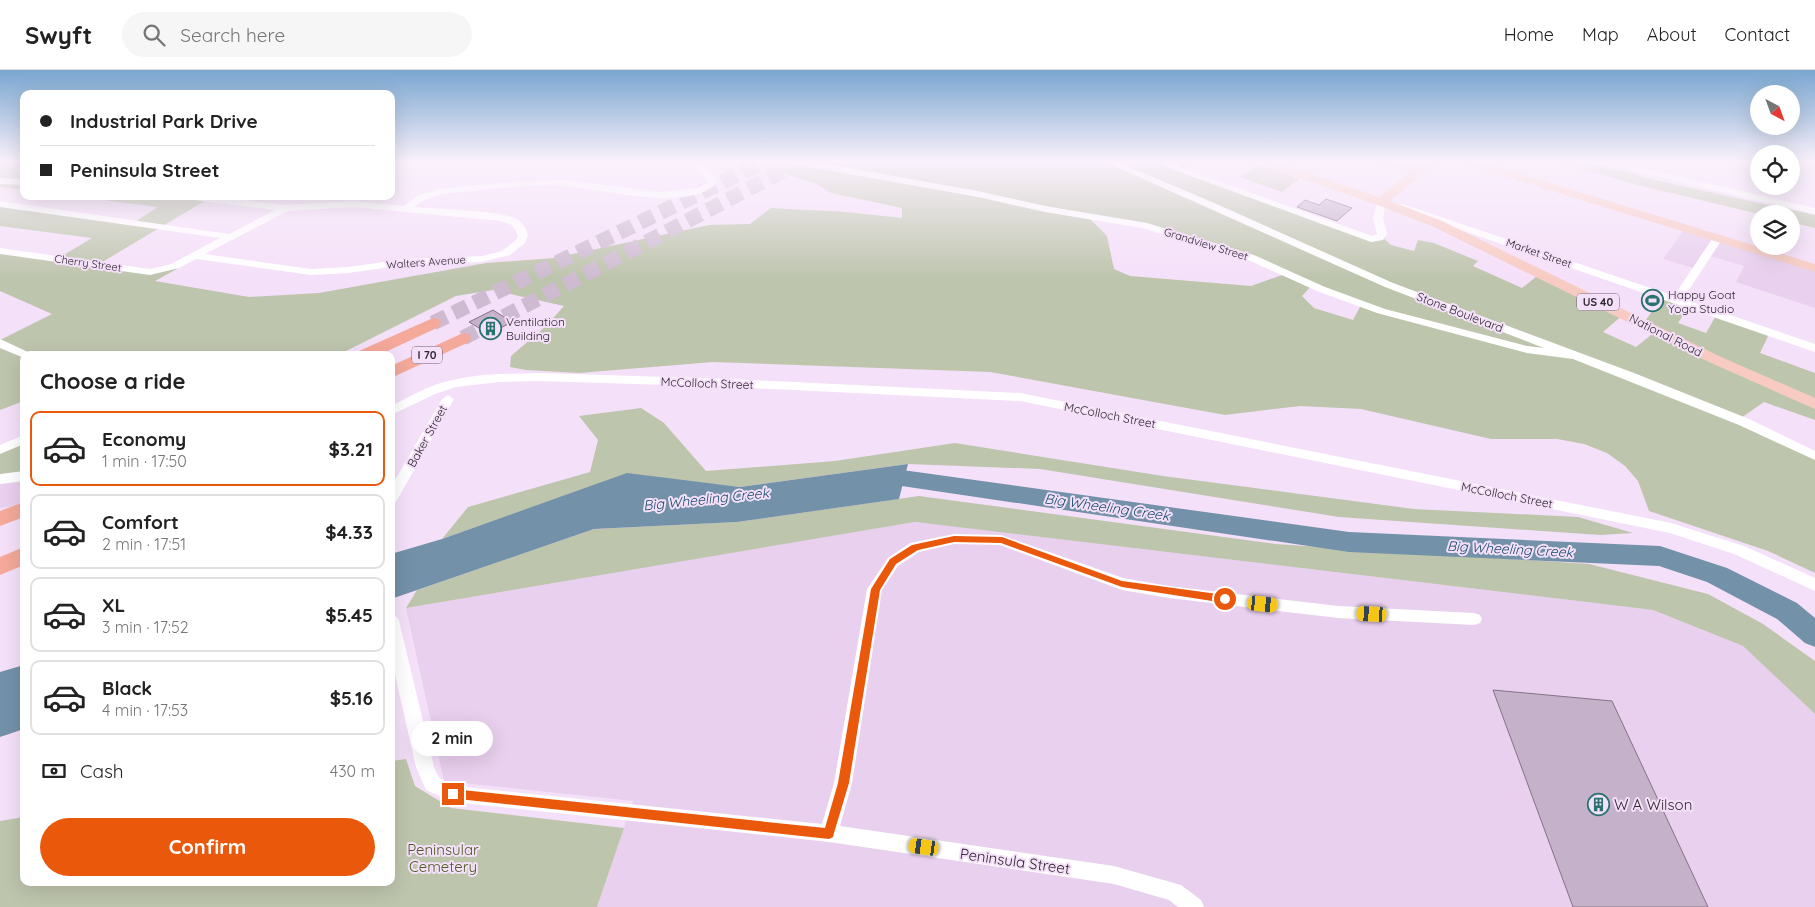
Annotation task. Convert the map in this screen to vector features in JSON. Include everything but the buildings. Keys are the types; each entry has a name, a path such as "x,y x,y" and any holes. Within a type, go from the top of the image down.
{"highway":[{"name":"I 70","path":"373,351 432,323 382,351"},
{"name":"I 70","path":"395,371 463,338"},
{"path":"0,519 20,511"},
{"path":"0,526 20,522"},
{"path":"0,554 20,545"},
{"path":"0,567 20,557"}],"main road":[{"name":"Market Street","path":"1375,200 1381,202"},
{"path":"1593,200 1815,268"},
{"name":"National Road","path":"1381,202 1463,235 1716,360 1815,404"}],"street":[{"name":"Walters Avenue","path":"195,256 311,272 327,272 405,262 495,256 515,247 523,235 522,228 508,219 354,204 286,208 220,200"},
{"path":"407,208 417,200"},
{"name":"Grandview Street","path":"1007,200 1143,225 1250,257 1340,297 1381,311 1527,349 1580,356"},
{"name":"Stone Boulevard","path":"1200,200 1389,285 1580,356 1744,422 1815,456"},
{"path":"1263,200 1371,239 1379,238 1382,234 1378,218 1381,202"},
{"path":"1768,200 1815,211"},
{"name":"Market Street","path":"1381,202 1404,207 1815,348"},
{"path":"0,204 231,237"},
{"name":"Cherry Street","path":"0,251 150,272 175,266 286,208"},
{"path":"1677,300 1718,238"},
{"path":"0,343 20,353"},
{"name":"McColloch Street","path":"395,409 431,391 454,383 499,378 730,383 1020,397 1672,528 1739,550 1815,584"},
{"name":"Baker Street","path":"395,492 448,399"},
{"path":"0,450 20,441"},
{"path":"0,479 20,476"},
{"path":"829,833 843,783 875,589 893,562 915,547 954,539 1002,540 1122,584 1169,592 1338,612 1474,619"},
{"path":"0,562 20,560"},
{"name":"Peninsula Street","path":"395,639 425,767 432,784 453,794 829,833 1114,875 1174,892 1194,907"}],"shaded area":[{"path":"1685,228 1750,248 1750,255 1773,255 1815,268 1815,308 1736,282 1744,266 1707,255 1697,269 1663,259"},
{"path":"20,476 20,506 0,508 0,479"},
{"path":"915,522 1653,610 1743,646 1815,714 1815,907 597,907 633,801 444,781 406,608"}],"green space":[{"path":"104,200 206,200 99,264 150,272 175,266 177,269 155,281 249,297 319,293 486,263 554,258 709,225 750,224 771,208 846,212 902,218 902,208 864,200 1264,200 1366,237 1381,236 1391,245 1414,251 1418,240 1434,243 1478,261 1473,266 1522,288 1541,273 1624,314 1603,332 1636,347 1656,331 1643,324 1663,296 1690,305 1678,323 1706,333 1717,314 1770,332 1760,353 1815,373 1815,420 1764,402 1738,420 1815,456 1815,573 1768,551 1649,511 1638,481 1625,466 1607,453 1584,444 1557,439 1491,439 1361,409 1300,406 1225,415 990,372 713,362 579,373 526,370 510,367 511,356 546,326 564,306 493,290 456,296 346,351 20,351 20,402 0,410 0,340 52,314 0,291 0,251 57,259 92,238 0,226 0,204 133,223 158,207","holes":["1087,216 1143,225 1288,273 1251,286 1130,276 1114,269 1107,236","1312,285 1361,305 1353,320 1314,308 1302,296"]},
{"path":"1701,200 1746,200 1769,205 1750,205 1750,212"},
{"path":"1800,212 1815,215 1815,228 1800,224"},
{"path":"641,408 664,423 706,471 835,461 955,443 1163,476 1414,509 1578,517 1633,533 1600,535 1339,517 1040,469 908,464 740,487 627,474 442,539 468,507 590,472 598,440 579,416"},
{"path":"20,441 20,476 0,479 0,450"},
{"path":"919,496 1275,544 1589,564 1708,594 1763,624 1815,661 1815,714 1743,646 1653,610 915,522 406,608 417,590 594,529 737,522"},
{"name":"Peninsular Cemetery","path":"406,759 415,786 451,808 624,828 597,907 0,907 0,821 20,818 20,886 395,886 395,760"}],"water":[{"path":"908,464 899,499 737,522 594,529 395,598 395,553 442,539 627,473 740,487"},
{"path":"20,666 20,730 0,737 0,672"}],"waterway":[{"name":"Big Wheeling Creek","path":"871,480 895,477 1349,542 1660,556 1717,575 1787,611 1815,635"}],"tunnel":[{"path":"433,323 686,200"},
{"path":"463,338 727,200"}],"place":[{"name":"Happy Goat Yoga Studio","path":"1652,301"},
{"name":"Ventilation Building","path":"490,328"},
{"name":"W A Wilson","path":"1598,804"}],"route":[{"path":"453,794 829,833 843,783 875,589 893,562 915,547 954,539 1002,540 1122,584 1225,599"}]}
